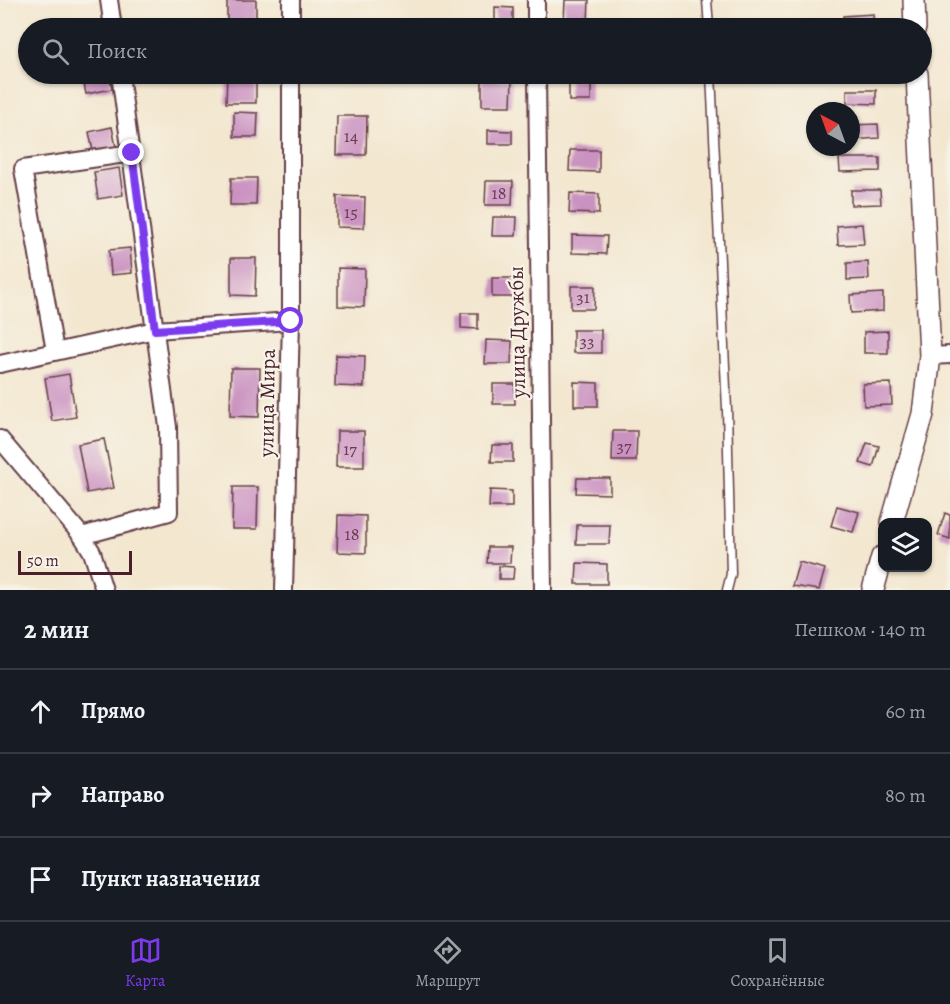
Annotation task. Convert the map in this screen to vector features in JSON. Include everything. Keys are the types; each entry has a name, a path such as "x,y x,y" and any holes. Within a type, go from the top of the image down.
{"street":[{"path":"109,0 112,18"},
{"path":"291,0 291,18"},
{"path":"536,0 536,18"},
{"path":"914,0 915,18"},
{"path":"82,536 169,512 168,427 122,84"},
{"name":"улица Мира","path":"284,590 291,321 291,84"},
{"name":"улица Дружбы","path":"537,84 543,590"},
{"path":"893,518 940,356 918,84"},
{"path":"55,351 23,169 132,153"},
{"path":"0,364 155,330 291,321"},
{"path":"0,439 82,536 92,552 104,590"},
{"path":"873,590 878,572"}],"lane":[{"path":"707,0 708,18"},
{"path":"711,84 727,410 731,574 727,590"}],"building":[{"path":"227,0 256,0 256,18 227,18"},
{"path":"565,0 589,0 588,18 564,18"},
{"path":"495,7 513,8 513,18 495,18"},
{"path":"873,14 873,18 843,18 843,16"},
{"path":"84,84 111,84 112,89 86,94"},
{"path":"227,84 256,84 256,103 226,103"},
{"path":"482,84 512,84 511,106 482,106"},
{"path":"569,84 591,84 591,101 569,101"},
{"path":"847,90 876,90 876,104 847,102"},
{"path":"234,112 258,113 257,137 234,137"},
{"path":"337,116 367,116 366,155 336,155"},
{"path":"878,124 879,138 860,139 860,125"},
{"path":"112,127 116,147 93,151 89,132"},
{"path":"488,130 512,131 512,144 488,144"},
{"path":"570,150 599,150 599,172 569,171"},
{"path":"839,158 880,158 880,171 840,172"},
{"path":"119,168 123,195 98,199 94,172"},
{"path":"231,178 257,178 256,205 230,205"},
{"path":"486,181 513,181 512,205 485,205"},
{"path":"851,190 880,190 881,204 851,205"},
{"path":"570,193 599,194 599,214 569,213"},
{"path":"337,196 365,197 364,228 337,227"},
{"path":"493,217 517,217 516,236 492,236"},
{"path":"862,224 864,244 838,245 837,226"},
{"path":"572,235 607,236 606,254 572,253"},
{"path":"130,248 132,273 111,275 109,250"},
{"path":"231,258 256,258 255,296 231,295"},
{"path":"868,262 869,279 847,280 847,263"},
{"path":"338,268 365,269 364,307 338,306"},
{"path":"492,278 515,278 515,297 492,297"},
{"path":"571,286 595,286 594,309 571,309"},
{"path":"883,293 883,311 851,313 850,295"},
{"path":"461,313 478,313 478,329 461,328"},
{"path":"573,330 601,330 601,353 573,353"},
{"path":"888,331 888,353 864,353 864,332"},
{"path":"486,340 512,341 511,364 485,364"},
{"path":"336,355 365,356 364,387 335,386"},
{"path":"231,368 260,368 259,417 230,416"},
{"path":"69,374 76,417 52,421 45,378"},
{"path":"574,382 598,383 598,406 574,406"},
{"path":"891,383 892,405 864,406 863,384"},
{"path":"493,384 515,384 515,404 493,404"},
{"path":"337,431 364,431 364,467 336,467"},
{"path":"613,431 637,431 636,461 612,461"},
{"path":"104,439 114,488 87,493 78,444"},
{"path":"867,443 879,446 873,467 860,463"},
{"path":"492,445 513,445 513,462 491,462"},
{"path":"577,478 610,478 610,494 576,493"},
{"path":"233,487 258,487 257,529 232,529"},
{"path":"490,490 512,491 512,507 489,507"},
{"path":"837,506 859,512 853,532 831,526"},
{"path":"945,513 950,515 950,539 938,535"},
{"path":"338,515 366,516 366,553 337,552"},
{"path":"577,525 610,525 609,544 576,544"},
{"path":"488,547 511,547 510,563 487,563"},
{"path":"799,562 825,569 819,590 792,586"},
{"path":"577,563 607,564 607,584 576,584"},
{"path":"499,566 514,567 513,579 499,579"}],"route":[{"path":"132,153 155,330 291,321"}]}
